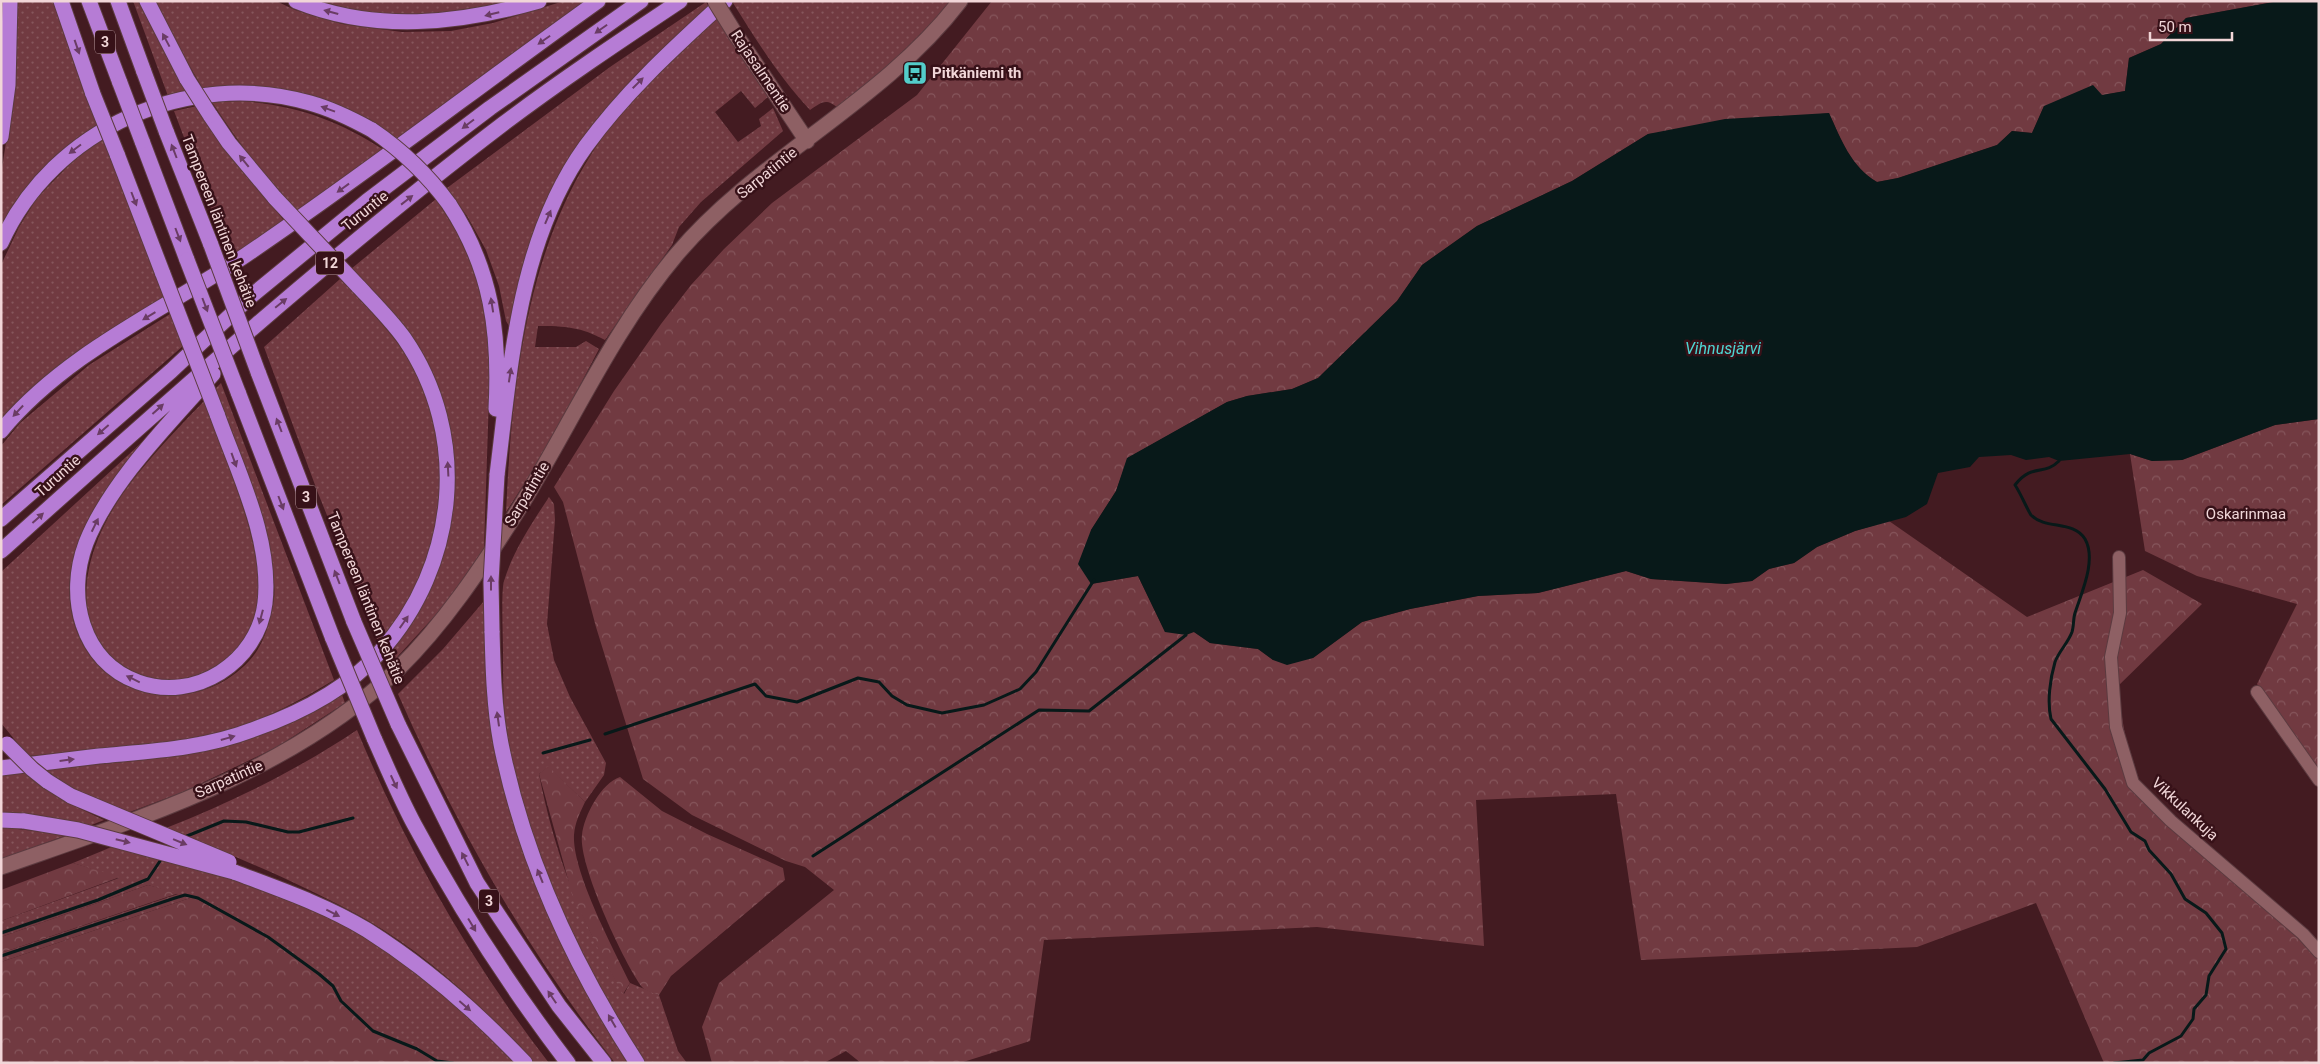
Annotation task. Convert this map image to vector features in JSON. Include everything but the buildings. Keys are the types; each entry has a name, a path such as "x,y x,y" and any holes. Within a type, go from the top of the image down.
{"highway":[{"path":"1,137 8,85 10,1"},
{"path":"61,1 93,94 117,154 162,274 217,414 245,490 263,557 266,580 261,621 256,633 242,654 217,676 192,685 179,686 164,687 138,682 104,660 95,649 82,625 77,583 86,544 106,504 143,454 262,318"},
{"name":"3","path":"89,1 332,639 374,738 413,823 492,958 568,1063"},
{"name":"Tampereen läntinen kehätie","path":"118,1 354,622 398,724 477,883 559,1006 604,1063"},
{"path":"1,768 190,747 250,731 304,708 333,691 379,654 396,634 422,591 442,536 448,486 447,461 440,416 416,358 403,338 358,286 275,198 230,143 187,79 147,1"},
{"path":"296,1 342,15 409,23 484,16 539,1"},
{"path":"1,430 31,398 81,358 200,285 312,210 598,1"},
{"name":"Turuntie","path":"1,519 171,371 250,297 367,201 490,108 641,1"},
{"name":"Turuntie","path":"1,551 262,318 504,124 680,1"},
{"path":"637,1063 598,997 569,942 534,859 501,744 494,677 492,631 492,553 497,475 508,387 524,294 540,235 555,201 585,147 629,92 725,1"},
{"path":"1,243 19,210 65,156 122,119 163,103 221,93 266,95 310,103 352,119 372,130 406,154 422,170 449,204 472,241 491,297 497,360 495,445 497,475"},
{"path":"4,740 32,770 71,796 288,892 366,930 407,958 501,1038 525,1063"},
{"path":"1,820 24,821 78,830 234,868"}],"main road":[{"name":"Rajasalmentie","path":"715,1 807,141"},
{"name":"Sarpatintie","path":"1,867 188,798 266,763 336,719 398,668 435,628 480,568 538,477 626,326 678,253 709,221 750,186 885,79 930,35 960,1"}],"street":[{"name":"Vikkulankuja","path":"2120,557 2120,613 2111,657 2116,728 2132,783 2171,821 2303,934 2319,952"},
{"path":"2256,692 2319,780"}],"green space":[{"path":"17,1 55,1 98,129 1,231 1,174 10,117 17,30"},
{"path":"133,1 139,1 186,93 168,96"},
{"path":"156,1 276,1 295,10 342,24 402,32 451,31 493,23 564,1 589,1 398,141 265,88 233,86 203,89 174,39"},
{"path":"319,1 517,1 433,17 374,15"},
{"path":"735,1 951,1 897,57 838,108 824,102 810,110 788,85 769,58 733,3"},
{"path":"992,1 2279,1 2186,18 2161,44 2129,58 2125,91 2044,106 2032,133 2012,131 1997,145 1898,178 1877,182 1860,169 1848,152 1829,113 1648,134 1572,181 1477,226 1422,265 1397,301 1318,378 1292,389 1247,396 1227,402 1128,458 1116,491 1091,530 1091,584 1138,576 1165,632 1194,632 1210,643 1258,649 1273,660 1313,658 1362,622 1410,609 1478,596 1538,593 1626,571 1651,579 1726,584 1752,581 1769,569 1794,563 1817,547 1855,531 1889,521 2027,617 2143,570 2202,604 2117,687 2133,783 2300,937 2319,958 2319,1063 2104,1063 2036,903 1917,947 1641,960 1616,794 1476,800 1484,946 1317,927 1044,940 1030,1041 960,1063 861,1063 846,1051 824,1063 712,1063 702,1027 719,983 834,890 805,867 786,861 692,815 643,779 596,627 563,502 554,487 614,391 691,285 724,249 772,203 917,95"},
{"path":"706,2 711,10 581,145 509,326 506,321 499,286 486,250 467,216 447,188 610,67"},
{"path":"718,18 768,97 755,108 741,91 715,112 738,142 761,126 759,119 773,108 783,131 701,202 679,227 672,245 605,340 588,332 573,328 538,326 535,347 576,347 586,341 599,349 547,448 506,512 513,415 519,366 540,270 556,224 576,180 614,121 657,75"},
{"path":"243,101 263,103 317,116 350,130 384,150 298,215 253,160 212,102"},
{"path":"197,106 223,145 286,223 230,259 174,111"},
{"path":"103,139 166,302 56,370 17,402 1,420 1,265 19,227 37,198 78,156"},
{"path":"436,199 456,231 470,261 484,302 489,343 489,396 484,549 442,608 387,668 382,656 446,541 436,388 351,269"},
{"path":"340,279 387,330 411,363 425,393 435,425 440,458 440,491 436,524 428,556 416,587 400,616 378,642 318,493 264,347"},
{"path":"170,314 183,346 1,505 1,446 20,423 89,365"},
{"path":"221,383 334,680 267,716 224,732 200,738 127,749 28,756 1,723 1,572 164,422 112,489 80,544 73,564 69,586 74,623 86,649 103,670 125,685 150,693 176,695 202,690 227,679 249,661 259,648 273,607 273,574 264,536 215,389"},
{"path":"204,401 231,472 248,524 258,574 258,597 245,640 219,667 185,679 150,678 118,662 95,633 86,592 98,539 118,501 145,466"},
{"name":"Oskarinmaa","path":"2319,419 2319,773 2257,684 2297,604 2197,576 2145,551 2130,454 2152,461 2182,460 2275,425"},
{"path":"549,497 554,504 555,520 547,624 554,660 570,697 606,763 604,775 585,802 548,767 539,774 545,804 571,888 609,967 624,994 630,983 659,995 678,1051 687,1063 644,1063 620,1023 575,942 538,856 524,812 513,767 505,721 504,703 503,586 518,548"},
{"path":"484,601 487,685 548,912 577,976 627,1063 615,1063 552,976 523,931 469,839 420,743 398,694 443,649"},
{"path":"341,692 345,703 277,747 183,792 127,813 80,794 43,769 128,762 213,749 278,728 306,714"},
{"path":"357,730 418,860 466,944 549,1063 534,1063 497,1023 435,967 367,920 293,882 166,828 264,784"},
{"path":"548,766 585,802 575,826 575,850 586,888 630,983 623,994 601,955 572,894 539,774"},
{"path":"24,771 64,801 104,820 89,826 39,815 1,812 1,774"},
{"path":"620,777 662,811 707,834 783,868 785,880 671,976 659,995 642,987 624,957 594,890 583,849 583,827 590,810 606,786"},
{"path":"1,827 67,835 1,859"},
{"path":"114,846 178,861 242,880 304,904 334,919 363,935 405,963 463,1012 518,1063 437,1061 417,1049 373,1031 341,1001 333,986 198,898 193,897 1,962 1,953 178,894 148,885 1,937 1,921 119,878 73,863"},
{"path":"73,863 120,877 1,921 1,890"},
{"path":"148,885 179,893 1,953 1,937"},
{"path":"193,897 268,937 319,974 333,986 341,1001 373,1031 417,1049 437,1061 453,1063 1,1063 1,962"}],"water":[{"name":"Vihnusjärvi","path":"2279,1 2319,1 2319,419 2275,425 2182,460 2152,461 2130,454 2059,461 2049,457 2026,460 2011,455 1979,457 1970,467 1938,473 1927,504 1906,517 1855,531 1817,547 1794,563 1769,569 1752,581 1726,584 1651,579 1626,571 1538,593 1478,596 1410,609 1362,622 1313,658 1287,665 1273,660 1258,649 1210,643 1194,632 1186,635 1165,632 1138,576 1091,584 1078,564 1091,530 1116,491 1127,458 1227,402 1247,396 1292,389 1318,378 1397,301 1422,265 1477,226 1572,181 1648,134 1725,119 1829,113 1848,152 1860,169 1877,182 1898,178 1997,145 2012,131 2032,133 2044,106 2093,85 2102,95 2125,91 2129,58 2161,44 2186,18"}],"waterway":[{"path":"2059,461 2048,468 2027,474 2015,485 2031,515 2037,520 2074,529 2085,539 2088,547 2089,567 2074,615 2072,632 2053,669 2049,698 2051,719 2105,789 2131,832 2145,841 2149,850 2171,874 2185,899 2206,913 2222,933 2226,949 2209,976 2206,995 2194,1009 2193,1019 2181,1036 2149,1053 2143,1060 2114,1063"},
{"path":"605,734 755,684 766,696 797,702 858,678 879,682 892,696 907,705 942,713 984,705 1020,689 1036,672 1094,580"},
{"path":"813,856 1039,710 1089,711 1186,635"},
{"path":"543,753 590,740"},
{"path":"182,838 224,821 246,822 288,832 299,832 353,818"},
{"path":"1,933 98,900 148,879 162,858"},
{"path":"1,956 185,895 198,898 268,937 319,974 333,986 341,1001 373,1031 417,1049 437,1061 453,1063"}],"place":[{"name":"Pitkäniemi th","path":"915,73"}]}
